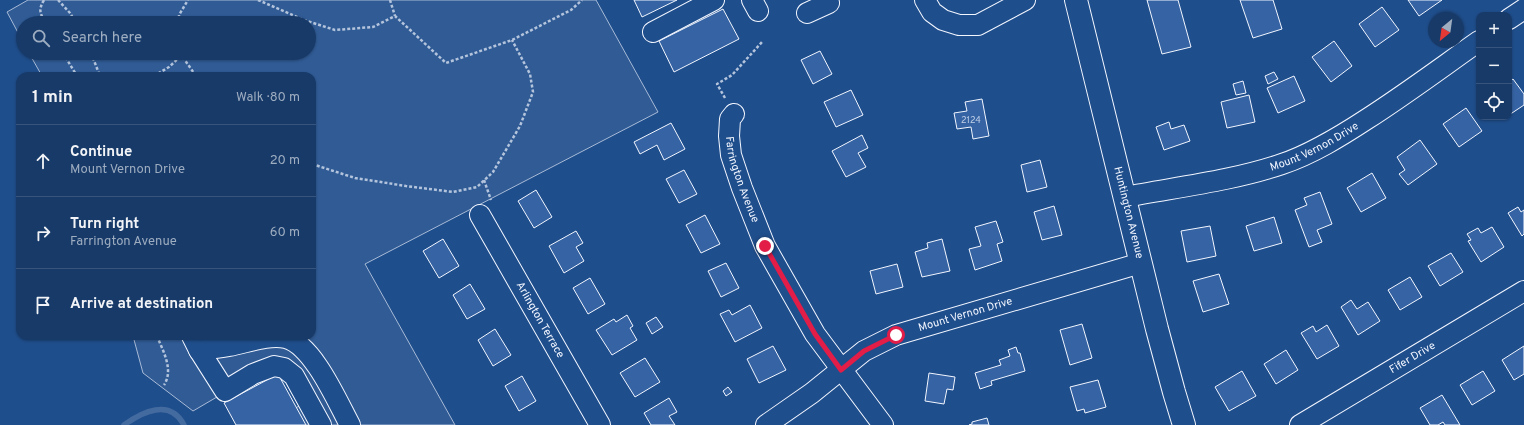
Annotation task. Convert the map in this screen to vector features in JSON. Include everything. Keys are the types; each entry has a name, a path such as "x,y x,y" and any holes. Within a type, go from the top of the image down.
{"main road":[{"name":"Huntington Avenue","path":"1076,0 1141,263 1184,425"}],"street":[{"path":"653,32 714,0"},
{"path":"925,0 932,12 944,20 959,25 978,25 1025,0"},
{"path":"807,13 830,5"},
{"path":"1512,17 1524,9"},
{"name":"Mount Vernon Drive","path":"1125,197 1238,176 1283,164 1314,150 1347,132 1386,107 1476,43"},
{"name":"Farrington Avenue","path":"734,114 730,119 728,136 731,155 742,188 765,246 815,334 883,425"},
{"name":"Arlington Terrace","path":"480,215 600,425"},
{"name":"Mount Vernon Drive","path":"766,425 812,393 864,351 896,335 1141,263"},
{"name":"Fifer Drive","path":"1300,425 1524,291"},
{"path":"195,343 227,347 259,340"},
{"path":"290,340 295,342 308,354 324,377 350,425"},
{"path":"195,343 225,391 253,374 274,366 284,368 294,376 321,425"}],"path":[{"path":"41,16 39,8 44,0"},
{"path":"58,0 72,16"},
{"path":"179,16 188,0"},
{"path":"258,0 295,16"},
{"path":"390,0 395,16 446,63 512,40 571,10 582,0"},
{"path":"316,24 335,30 373,27 395,16"},
{"path":"316,165 355,178 406,186 453,192 476,187 493,172 520,126 533,92 530,74 512,40"},
{"path":"734,114 717,84 732,75 764,41"},
{"path":"67,60 75,72"},
{"path":"94,60 98,72"},
{"path":"161,72 169,67 175,60"},
{"path":"184,60 193,72"},
{"path":"158,340 169,373 168,380 164,385"}],"shaded area":[{"path":"28,0 596,0 658,112 365,264 455,425 267,425 299,406 275,363 193,411 143,373 134,340 316,340 316,72 40,72 33,60 316,60 316,16 16,16 16,29 7,12"}],"building":[{"path":"634,0 677,0 642,17"},
{"path":"1147,0 1178,0 1191,47 1162,54"},
{"path":"1240,0 1273,0 1282,29 1253,38"},
{"path":"1408,0 1442,0 1419,16"},
{"path":"1382,7 1399,30 1375,47 1359,24"},
{"path":"723,9 739,39 674,72 659,41"},
{"path":"1334,41 1352,66 1331,82 1312,57"},
{"path":"820,51 832,74 813,84 801,60"},
{"path":"1274,72 1278,79 1268,84 1265,76"},
{"path":"1294,76 1305,101 1278,113 1267,88"},
{"path":"1513,79 1524,94 1524,105 1512,113 1512,84"},
{"path":"1243,81 1246,93 1236,95 1233,84"},
{"path":"851,90 863,115 836,127 824,102"},
{"path":"1249,95 1255,122 1227,128 1221,102"},
{"path":"982,99 989,136 973,139 971,127 957,129 954,113 967,111 965,102"},
{"path":"1466,108 1482,131 1459,147 1443,124"},
{"path":"1169,122 1171,129 1184,125 1190,141 1164,150 1156,127"},
{"path":"671,123 685,149 664,160 657,145 640,154 634,142"},
{"path":"862,135 868,148 858,153 866,167 846,177 832,151"},
{"path":"1420,140 1437,164 1408,185 1399,174 1405,170 1397,157"},
{"path":"1040,160 1047,187 1027,192 1021,165"},
{"path":"684,170 697,194 679,203 666,179"},
{"path":"1372,173 1386,198 1361,212 1347,188"},
{"path":"536,190 552,217 534,228 518,201"},
{"path":"1320,192 1332,224 1317,230 1322,242 1309,247 1295,210 1307,205 1304,198"},
{"path":"1054,206 1062,235 1042,240 1034,212"},
{"path":"1518,207 1521,212 1524,210 1524,234 1522,236 1508,213"},
{"path":"705,215 720,244 701,253 686,225"},
{"path":"1274,217 1282,243 1254,251 1246,226"},
{"path":"996,221 1003,242 997,244 1002,261 975,270 969,249 981,246 975,227"},
{"path":"1210,226 1216,256 1187,262 1181,231"},
{"path":"1492,227 1504,247 1481,262 1468,241 1471,240 1467,234 1478,228 1481,233"},
{"path":"576,231 583,243 576,247 584,261 564,273 549,246"},
{"path":"443,239 459,266 439,278 423,251"},
{"path":"942,239 950,271 922,277 915,252 928,248 927,243"},
{"path":"1451,253 1463,272 1440,286 1428,266"},
{"path":"726,263 739,288 721,297 708,271"},
{"path":"897,264 903,287 876,294 870,271"},
{"path":"1219,274 1229,304 1203,312 1193,281"},
{"path":"1410,277 1422,297 1400,310 1388,290"},
{"path":"590,278 605,304 588,314 573,288"},
{"path":"470,284 485,309 467,319 453,295"},
{"path":"1351,300 1357,309 1368,302 1380,321 1358,335 1341,307"},
{"path":"750,305 762,328 735,342 720,314 729,310 732,315"},
{"path":"627,315 633,326 630,328 637,340 612,355 596,330 614,319 616,322"},
{"path":"656,317 663,327 652,334 646,323"},
{"path":"1082,324 1092,358 1070,365 1060,330"},
{"path":"1327,325 1339,346 1317,359 1301,333 1313,326 1316,332"},
{"path":"495,329 511,355 493,366 478,340"},
{"path":"773,346 786,370 759,383 747,359"},
{"path":"1524,346 1524,374 1514,380 1502,360"},
{"path":"1016,347 1018,353 1020,353 1025,371 991,381 992,385 980,389 975,373 1001,365 999,360 1010,356 1008,350"},
{"path":"1286,350 1298,370 1276,384 1264,364"},
{"path":"645,358 660,382 635,397 620,373"},
{"path":"1242,371 1256,396 1229,411 1215,387"},
{"path":"1483,371 1495,391 1472,405 1460,385"},
{"path":"929,373 955,377 953,390 947,389 944,404 925,401"},
{"path":"278,374 306,425 236,425 224,403"},
{"path":"522,376 536,401 519,411 505,386"},
{"path":"1098,380 1106,407 1085,413 1084,409 1077,411 1070,387"},
{"path":"728,387 732,392 726,396 723,391"},
{"path":"1442,395 1460,425 1445,425 1443,422 1438,425 1430,425 1420,408"},
{"path":"669,398 677,412 669,416 675,425 651,425 644,413"},
{"path":"987,418 989,425 969,425 972,424 972,422"}],"waterway":[{"path":"124,425 147,412 156,410 171,412 178,417 184,425"}],"route":[{"path":"765,246 815,334 841,370 864,351 896,335"}]}
